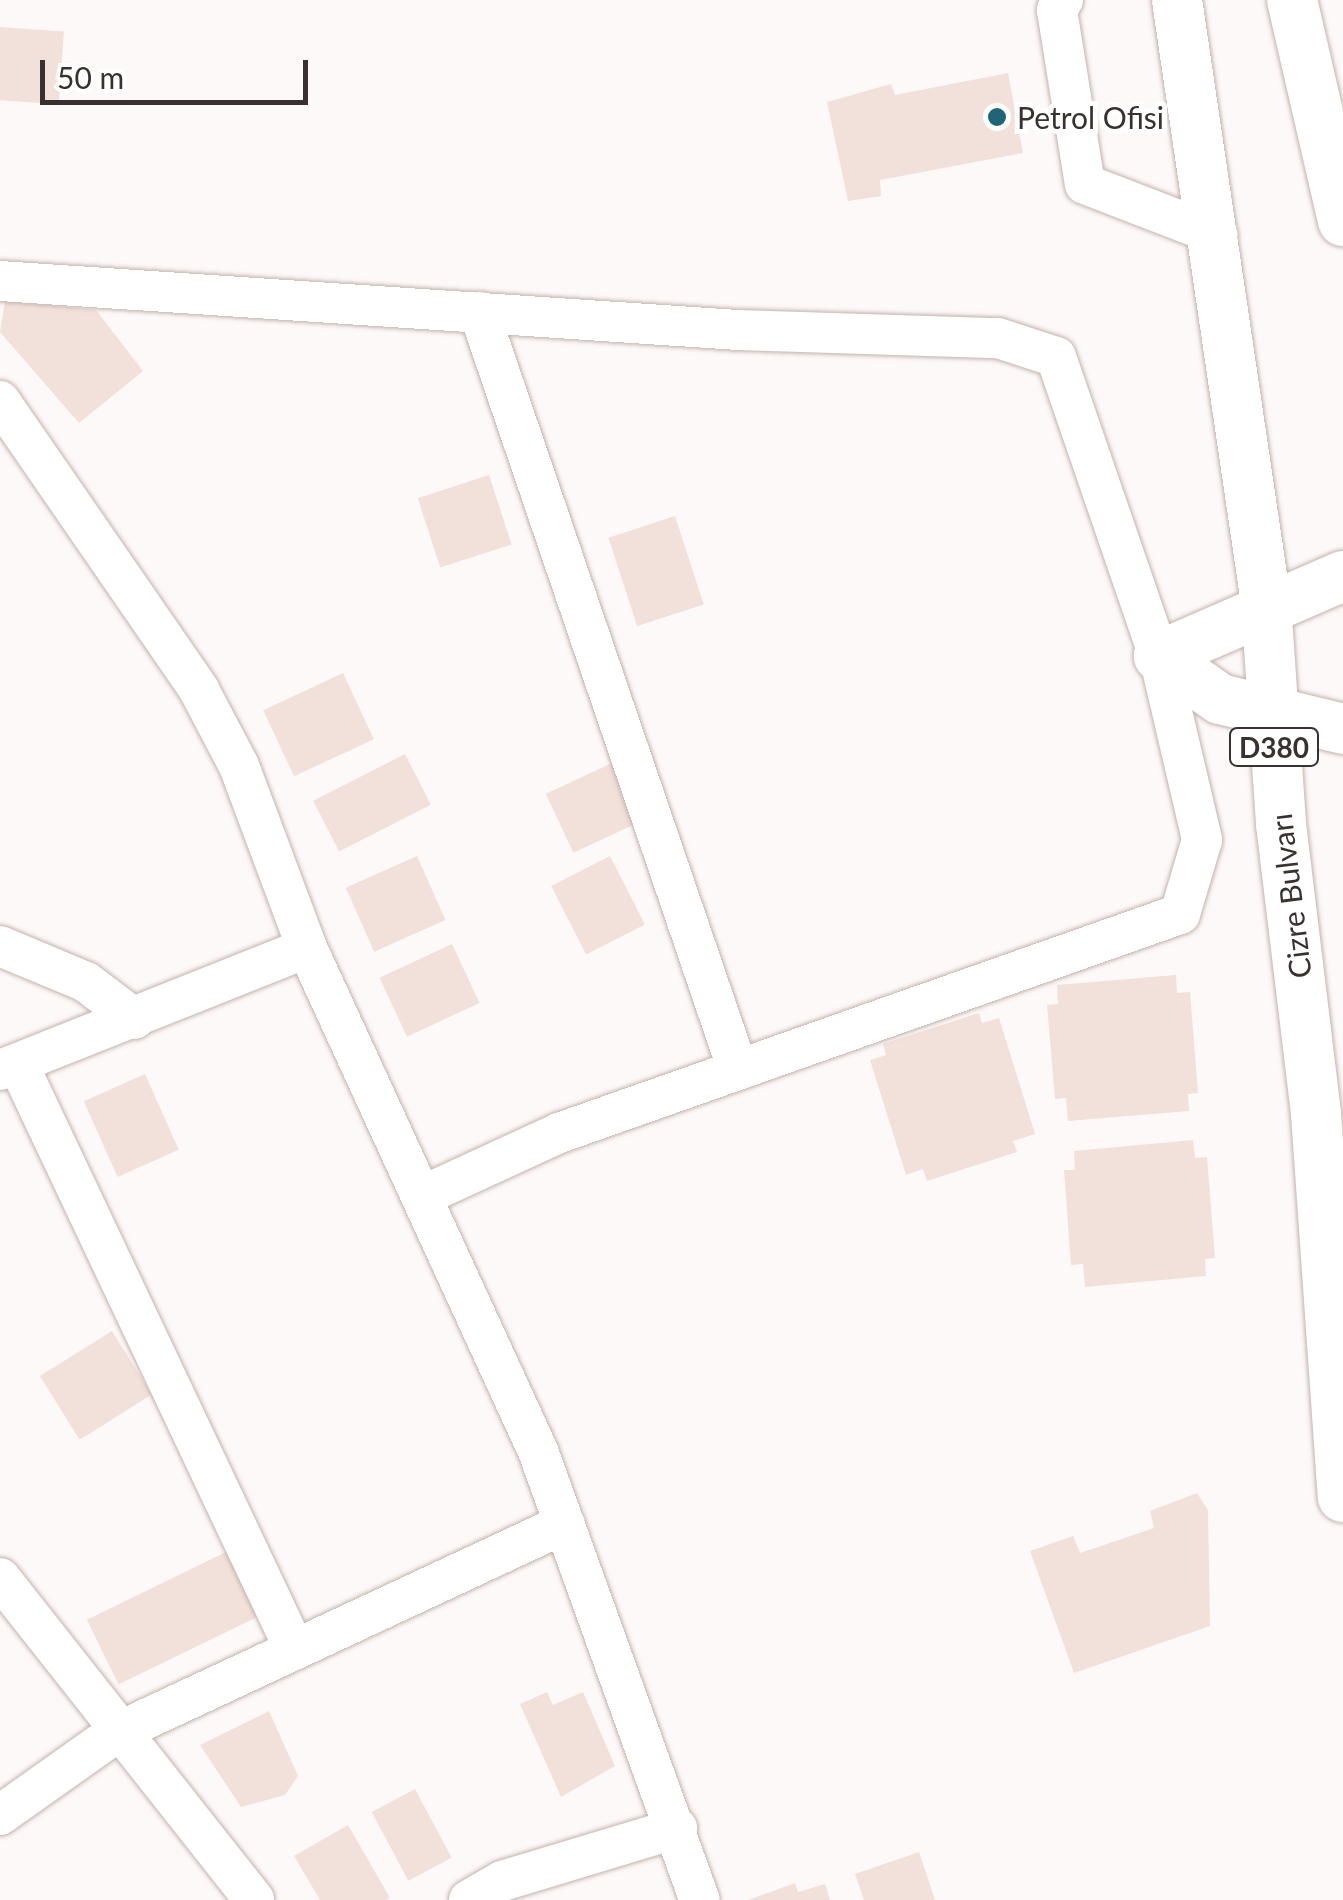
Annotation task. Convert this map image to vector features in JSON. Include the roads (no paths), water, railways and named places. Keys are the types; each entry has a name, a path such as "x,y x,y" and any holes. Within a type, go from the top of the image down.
{"main road":[{"name":"Cizre Bulvarı","path":"1178,0 1216,235 1266,603 1272,716 1316,1114 1343,1498"},
{"path":"1292,0 1334,114 1343,221"},
{"path":"1343,576 1266,603 1159,656 1220,699 1272,716 1343,729"}],"street":[{"path":"1063,0 1057,10 1085,184 1216,235"},
{"path":"0,281 479,312 998,338 1056,357 1159,656 1202,840 1180,914 474,1167 424,1196"},
{"path":"479,312 738,1070"},
{"path":"0,400 199,690 252,798 307,948 424,1196 565,1524 700,1900"},
{"path":"0,946 86,982 135,1018"},
{"path":"294,1646 9,1067 307,948"},
{"path":"0,1815 116,1733 294,1646 565,1524"},
{"path":"0,1578 116,1733 254,1900"},
{"path":"469,1900 502,1881 676,1828"}],"place":[{"name":"Petrol Ofisi","path":"997,117"}]}
